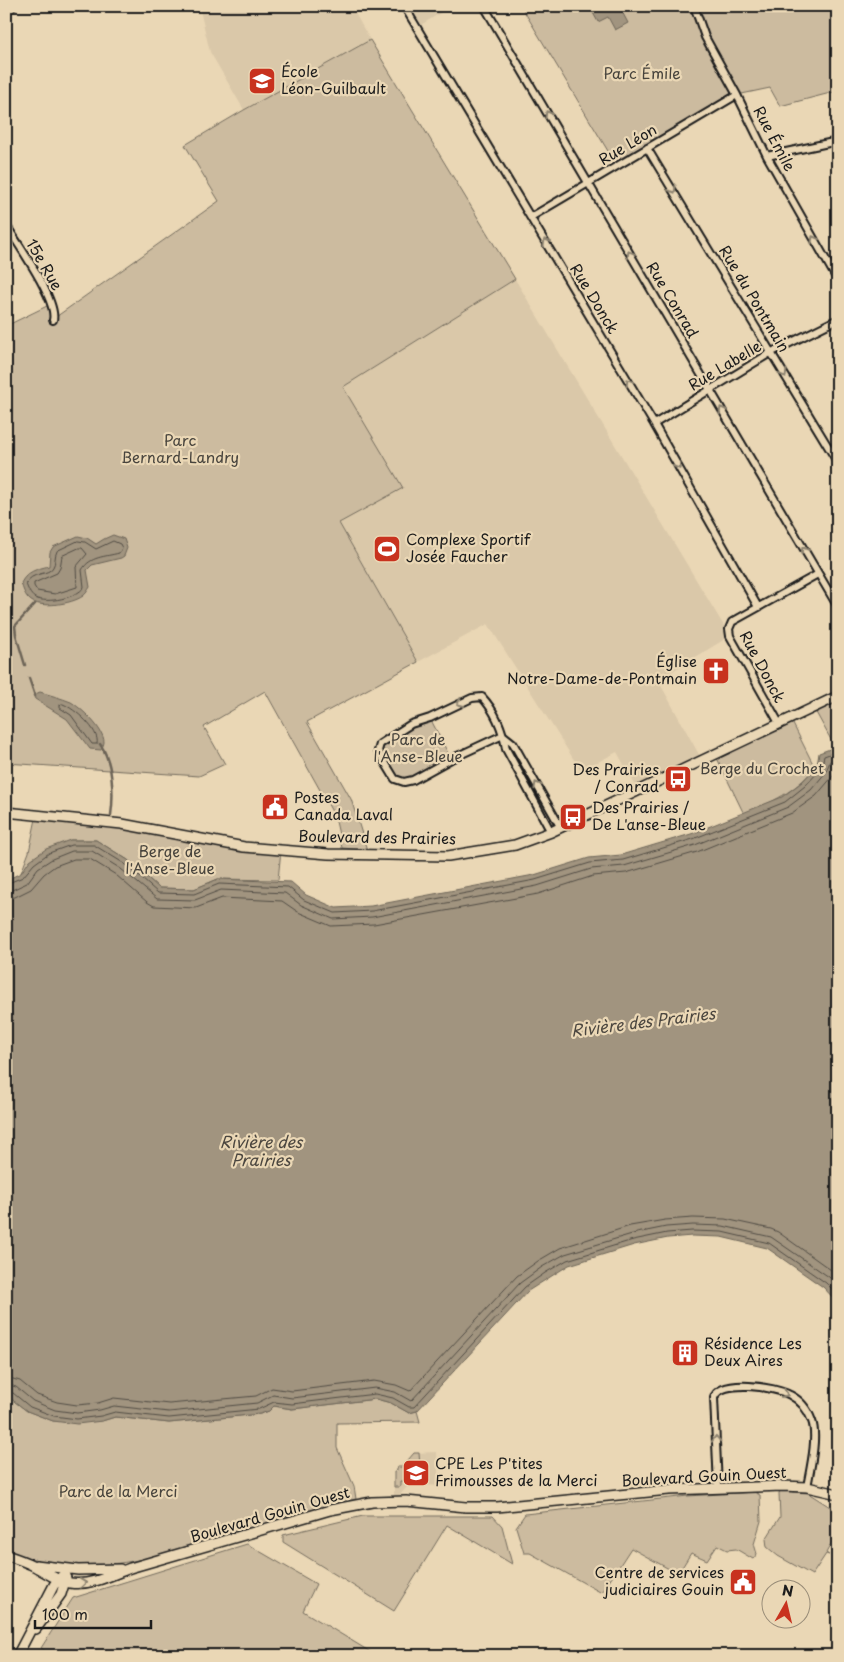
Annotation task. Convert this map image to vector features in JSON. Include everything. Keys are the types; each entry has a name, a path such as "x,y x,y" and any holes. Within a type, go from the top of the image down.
{"street":[{"path":"6,8 12,6"},
{"name":"Rue Donck","path":"404,6 654,424 758,607"},
{"name":"Rue Conrad","path":"484,6 838,607"},
{"name":"Rue Émile","path":"694,6 705,37 768,156 838,281"},
{"name":"Rue Léon","path":"531,217 737,95"},
{"path":"768,156 838,141"},
{"name":"Rue du Pontmain","path":"647,148 838,463"},
{"name":"15e Rue","path":"6,226 46,291 55,314 53,320"},
{"name":"Rue Labelle","path":"654,424 711,391 772,352 838,319"},
{"name":"Rue Donck","path":"779,723 730,636 729,629 732,622 818,574"},
{"name":"Boulevard des Prairies","path":"6,812 122,824 244,847 328,854 448,856 515,845 561,828 838,696"},
{"path":"503,734 413,780 404,782 395,780 378,751 380,744 411,724 430,718 472,698 482,697 488,704 503,734 506,749 551,832"},
{"path":"503,734 513,743 561,828"},
{"path":"718,1487 715,1394 722,1389 744,1387 784,1392 797,1400 808,1412 814,1431 808,1487"},
{"name":"Boulevard Gouin Ouest","path":"6,1555 31,1564 62,1581 74,1584 89,1583 130,1568 321,1512 358,1504 393,1501 466,1507 510,1506 634,1493 718,1487 808,1487 838,1494"},
{"name":"Boulevard Gouin Ouest","path":"31,1564 68,1570 130,1568"},
{"path":"16,1656 54,1606 61,1594 62,1581 68,1570"}],"shaded area":[{"name":"École Léon-Guilbault","path":"199,6 351,6 370,40 244,110 210,52"},
{"path":"407,6 452,6 419,26"},
{"path":"515,279 730,636 658,680 702,760 638,790 617,752 581,771 488,624 418,662 339,523 403,488 343,387"},
{"name":"CPE Les P'tites Frimousses de la Merci","path":"437,1452 439,1486 413,1484 406,1488 399,1496 394,1496 394,1472 396,1472 398,1467 402,1467 414,1453"}],"green space":[{"name":"Parc Émile","path":"521,6 838,6 838,91 780,106 770,88 737,95 617,166"},
{"name":"Parc Bernard-Landry","path":"370,40 515,279 343,387 403,488 339,523 418,662 307,722 351,799 367,850 342,848 335,817 265,691 204,727 225,764 199,776 6,763 6,326 47,306 53,319 219,201 185,145"},
{"path":"838,696 838,746 835,747 813,707"},
{"name":"Parc de l'Anse-Bleue","path":"430,718 451,759 413,780 395,779 378,751 380,744 411,724"},
{"name":"Berge du Crochet","path":"790,718 815,768 799,784 782,796 744,814 715,754"},
{"name":"Berge de l'Anse-Bleue","path":"37,814 281,850 278,880 218,879 194,889 159,888 128,860 96,840 70,840 21,873 29,852"},
{"name":"Parc de la Merci","path":"6,1395 27,1411 53,1421 102,1421 115,1417 169,1423 260,1414 269,1411 274,1406 292,1409 376,1399 391,1403 409,1413 417,1411 420,1422 337,1423 337,1448 354,1486 356,1499 321,1507 249,1529 248,1527 185,1548 145,1558 104,1565 60,1564 55,1562 55,1564 21,1556 6,1550"},
{"path":"414,1453 419,1453 420,1466 413,1466 414,1474 409,1474 410,1481 400,1481 400,1487 394,1487 394,1472 396,1472 398,1467 402,1467"},
{"path":"780,1491 808,1493 838,1512 838,1531 826,1553 829,1555 826,1554 812,1575 778,1556 767,1547 766,1539 780,1517"},
{"path":"754,1492 760,1495 761,1521 754,1544 757,1554 753,1559 736,1549 727,1550 717,1545 707,1560 691,1553 678,1574 631,1548 603,1591 600,1592 530,1553 524,1553 516,1527 525,1514 688,1496"},
{"path":"363,1516 493,1516 502,1526 512,1564 447,1525 394,1611 283,1542 283,1535"},
{"path":"247,1544 316,1584 303,1611 377,1656 53,1656 41,1648 73,1598"}],"water":[{"path":"601,6 619,6 628,23 615,30 608,17 598,22 592,11"},
{"path":"113,535 124,539 127,548 124,556 92,565 87,570 90,587 83,596 64,603 48,605 35,603 24,592 21,583 23,579 29,573 49,566 50,552 53,547 78,536 87,538 96,544"},
{"path":"40,692 71,702 86,714 96,725 103,737 104,743 101,750 90,749 67,719 35,699 33,695"},
{"name":"Rivière des Prairies","path":"838,746 838,1303 823,1287 767,1248 721,1237 692,1236 668,1238 634,1245 569,1265 528,1291 417,1411 409,1413 391,1403 376,1399 292,1409 274,1406 269,1411 260,1414 169,1423 115,1417 102,1421 77,1424 53,1421 27,1411 6,1395 6,880 21,873 30,860 46,849 70,840 96,840 128,860 159,888 194,889 218,879 291,882 306,895 336,908 371,906 534,875 589,858 621,855 691,834 782,797 802,782 817,766 819,753"}],"waterway":[{"path":"25,665 15,626 35,604"},
{"path":"29,678 35,696"},
{"path":"100,744 108,760 112,778 111,815"}],"place":[{"name":"École Léon-Guilbault","path":"262,81"},
{"name":"Complexe Sportif Josée Faucher","path":"387,549"},
{"name":"Église Notre-Dame-de-Pontmain","path":"716,671"},
{"name":"Des Prairies / Conrad","path":"678,779"},
{"name":"Postes Canada Laval","path":"275,807"},
{"name":"Des Prairies / De L'anse-Bleue","path":"573,817"},
{"name":"Résidence Les Deux Aires","path":"685,1353"},
{"name":"CPE Les P'tites Frimousses de la Merci","path":"416,1473"},
{"name":"Centre de services judiciaires Gouin","path":"743,1582"}]}
